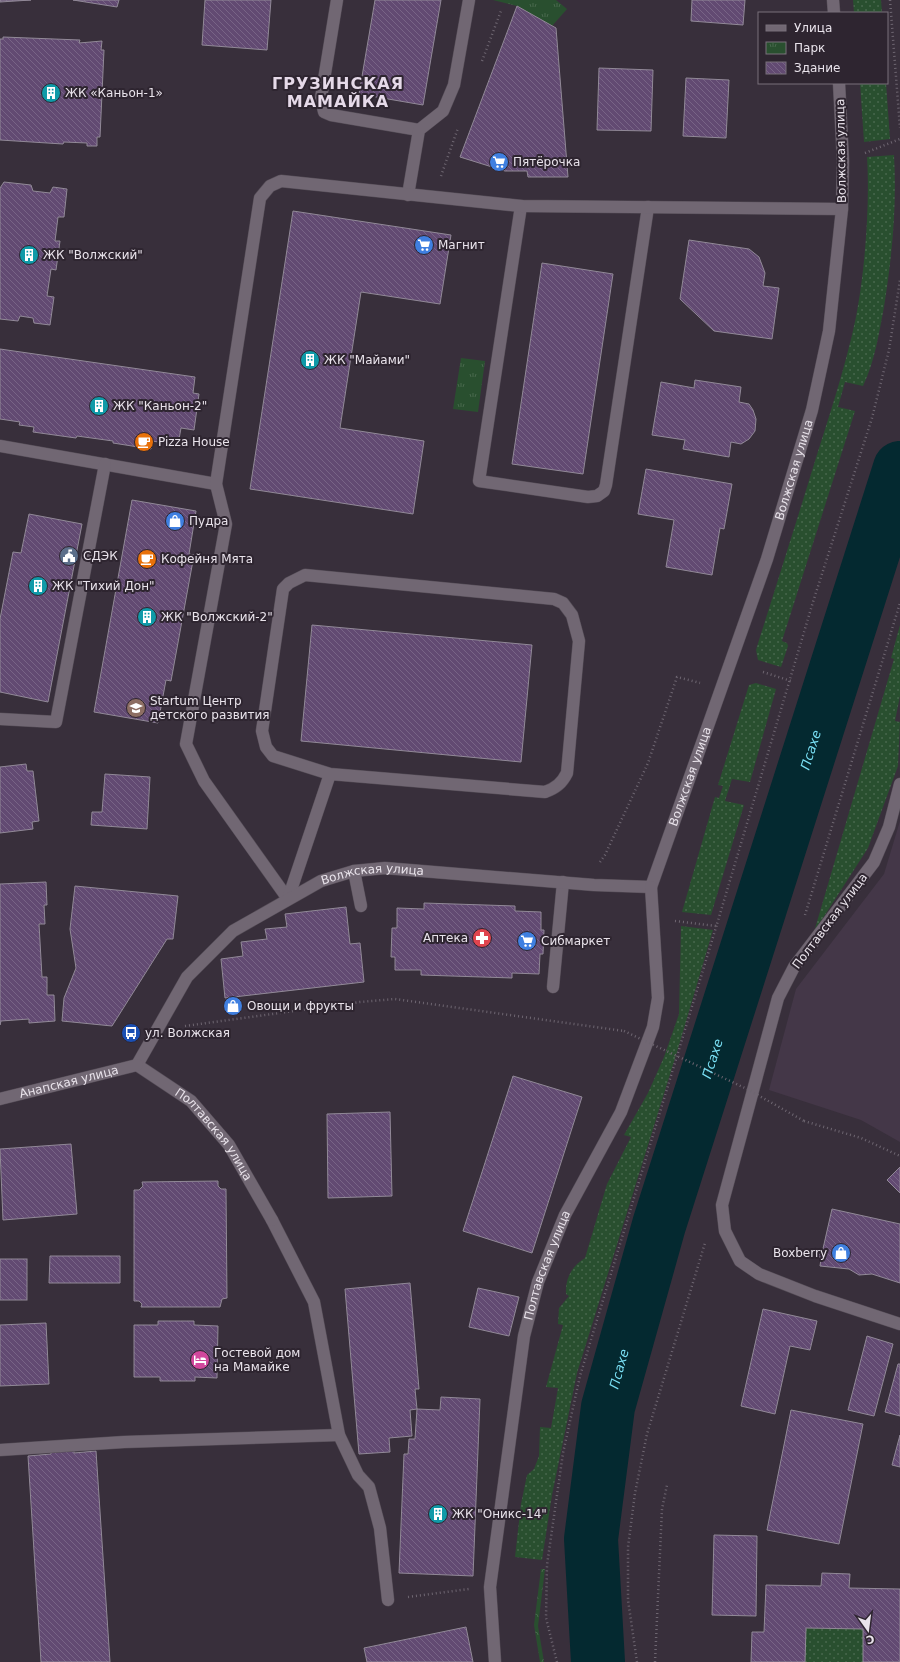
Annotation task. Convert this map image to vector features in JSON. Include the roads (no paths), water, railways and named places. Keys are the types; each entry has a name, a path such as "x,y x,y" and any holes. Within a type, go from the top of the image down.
{"street":[{"path":"337,0 321,98 324,112 331,116 419,130"},
{"path":"408,195 419,130 443,111 454,85 469,0"},
{"path":"833,0 834,12"},
{"name":"Волжская улица","path":"137,1065 187,976 233,931 288,898 321,881 354,871 385,868 563,882 651,887 767,559 812,410 829,331 842,209 844,161 839,84"},
{"path":"288,898 204,781 186,744 226,524 216,484 260,198 270,186 281,181 521,206 842,209"},
{"path":"521,206 479,480 588,497 597,496 604,491 606,485 648,207"},
{"path":"0,446 216,484"},
{"path":"0,719 56,722 105,464"},
{"path":"305,575 554,599 563,603 572,615 579,641 567,773 563,780 554,789 545,792 330,774 273,756 266,748 263,739 262,731 283,590 289,583 305,575"},
{"path":"288,898 330,774"},
{"name":"Полтавская улица","path":"900,784 889,827 874,862 794,967 778,998 722,1205 725,1231 740,1261 759,1274 814,1296 900,1324"},
{"path":"354,871 361,906"},
{"path":"553,987 563,882"},
{"name":"Полтавская улица","path":"495,1662 490,1587 524,1336 538,1282 565,1215 621,1112 653,1027 658,998 651,887"},
{"name":"Полтавская улица","path":"137,1065 191,1102 224,1139 272,1220 314,1302 338,1435 358,1475 369,1487 380,1528 388,1600"},
{"name":"Анапская улица","path":"0,1099 137,1065"},
{"path":"0,1450 124,1442 338,1435"}],"waterway":[{"name":"Псахе","path":"598,1662 591,1539 608,1407 659,1225 900,468"}],"place":[{"name":"ЖК «Каньон-1»","path":"51,93"},
{"name":"Пятёрочка","path":"499,162"},
{"name":"Магнит","path":"424,245"},
{"name":"ЖК \"Волжский\"","path":"29,255"},
{"name":"ЖК \"Майами\"","path":"310,360"},
{"name":"ЖК \"Каньон-2\"","path":"99,406"},
{"name":"Pizza House","path":"144,442"},
{"name":"Пудра","path":"175,521"},
{"name":"СДЭК","path":"69,556"},
{"name":"Кофейня Мята","path":"147,559"},
{"name":"ЖК \"Тихий Дон\"","path":"38,586"},
{"name":"ЖК \"Волжский-2\"","path":"147,617"},
{"name":"Startum Центр детского развития","path":"136,708"},
{"name":"Аптека","path":"482,938"},
{"name":"Сибмаркет","path":"527,941"},
{"name":"Овощи и фрукты","path":"233,1006"},
{"name":"ул. Волжская","path":"131,1033"},
{"name":"Boxberry","path":"841,1253"},
{"name":"Гостевой дом на Мамайке","path":"200,1360"},
{"name":"ЖК \"Оникс-14\"","path":"438,1514"}],"district":[{"name":"ГРУЗИНСКАЯ МАМАЙКА","path":"338,92"}]}
